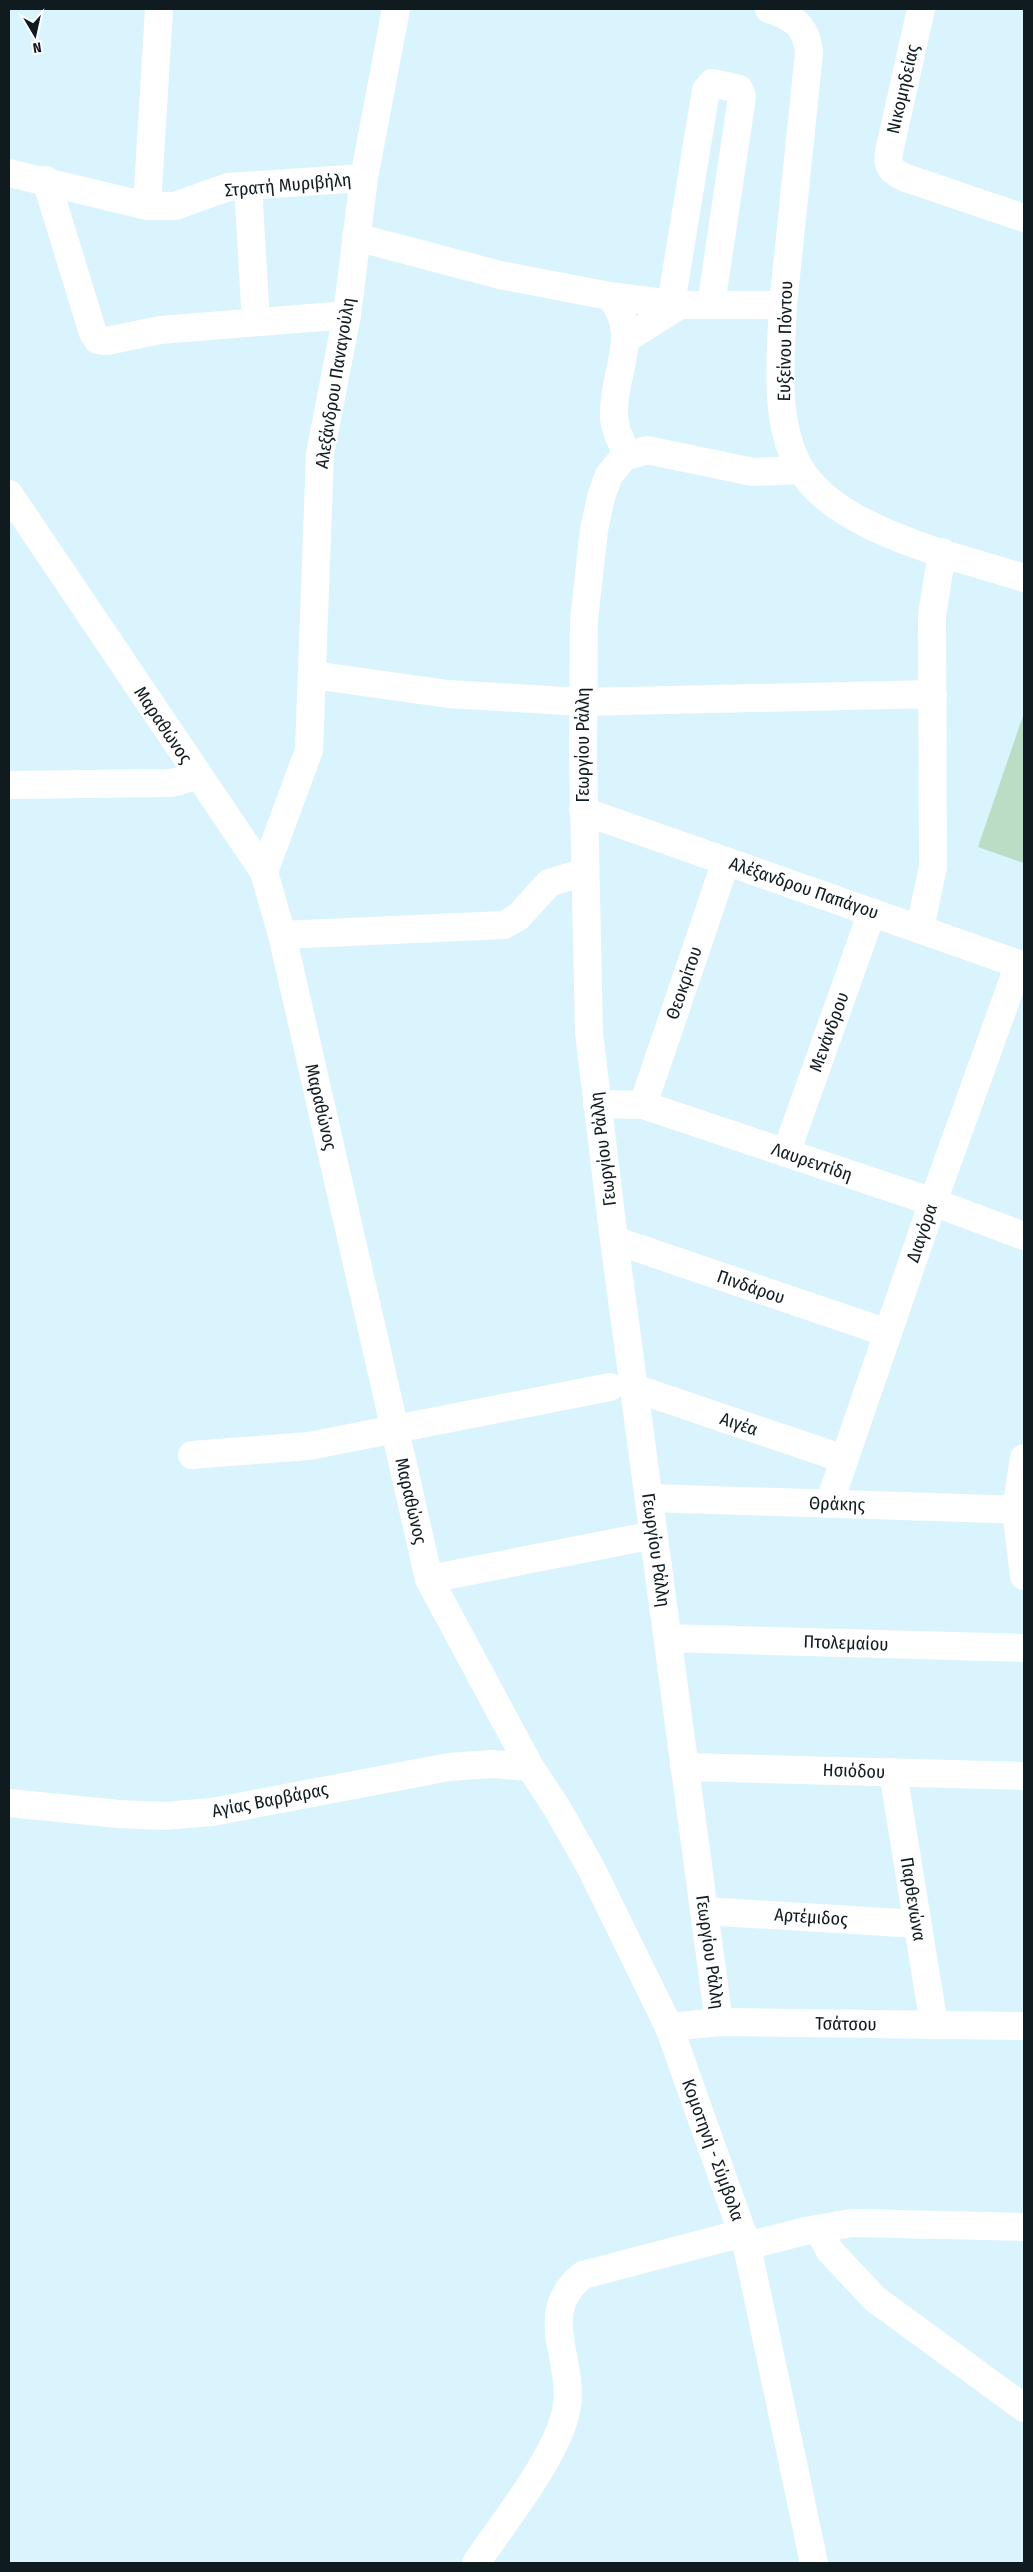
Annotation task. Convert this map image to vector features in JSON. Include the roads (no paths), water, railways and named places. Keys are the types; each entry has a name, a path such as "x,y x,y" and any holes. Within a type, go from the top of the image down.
{"street":[{"path":"146,206 159,9"},
{"name":"Ευξείνου Πόντου","path":"769,9 798,22 807,37 809,53 783,305 781,363 783,406 788,438 800,470 820,494 849,514 881,530 1024,578"},
{"name":"Νικομηδείας","path":"920,9 888,152 891,170 906,178 1024,218"},
{"name":"Αλεξάνδρου Παναγούλη","path":"264,872 309,750 320,454 347,315 364,178 394,10"},
{"path":"626,339 676,305 706,90 712,83 717,83 739,88 742,97 711,306"},
{"name":"Στρατή Μυριβήλη","path":"9,173 46,180 146,206 175,206 224,188 364,178"},
{"path":"46,180 93,333 98,340 107,341 160,330 347,315"},
{"path":"248,186 256,322"},
{"path":"356,237 500,275 609,296 676,305 783,305"},
{"path":"609,296 621,311 626,339 614,409 617,434 627,455 653,450 753,472 800,470"},
{"name":"Γεωργίου Ράλλη","path":"627,455 616,465 606,481 594,530 584,620 582,702 583,811 589,1033 614,1240 622,1388 650,1498 719,2022"},
{"name":"Μαραθώνος","path":"9,494 196,774 264,872 282,935 429,1579 530,1767"},
{"path":"920,928 933,867 932,606 942,552"},
{"path":"313,675 448,694 582,702 932,694"},
{"path":"9,785 170,783 196,774"},
{"name":"Αλέξανδρου Παπάγου","path":"583,811 1022,965"},
{"name":"Θεοκρίτου","path":"643,1105 726,862"},
{"path":"282,935 504,925 514,921 550,883 584,872"},
{"name":"Μενάνδρου","path":"786,1153 872,912"},
{"name":"Διαγόρα","path":"829,1504 933,1202 1022,965"},
{"name":"Λαυρεντίδη","path":"597,1104 643,1105 933,1202 1024,1236"},
{"name":"Πινδάρου","path":"614,1240 888,1333"},
{"path":"192,1455 308,1446 394,1428 622,1388"},
{"name":"Αιγέα","path":"622,1388 844,1460"},
{"path":"1024,1458 1020,1510 1024,1576"},
{"name":"Θράκης","path":"650,1498 1020,1510"},
{"path":"429,1579 654,1535"},
{"name":"Πτολεμαίου","path":"668,1638 1024,1648"},
{"name":"Αγίας Βαρβάρας","path":"9,1803 119,1814 164,1816 212,1812 449,1767 492,1764 530,1767"},
{"name":"Ησιόδου","path":"684,1766 1024,1776"},
{"name":"Κομοτηνή - Σύμβολα","path":"530,1767 557,1808 591,1868 669,2027 745,2240 814,2563"},
{"name":"Παρθενώνα","path":"893,1772 934,2025"},
{"name":"Αρτέμιδος","path":"704,1911 917,1924"},
{"name":"Τσάτσου","path":"669,2027 719,2022 1024,2026"},
{"path":"476,2563 551,2451 564,2419 567,2390 559,2316 561,2303 568,2288 583,2275 745,2240 852,2223 1024,2226"},
{"path":"818,2229 830,2251 875,2299 1024,2408"}]}
